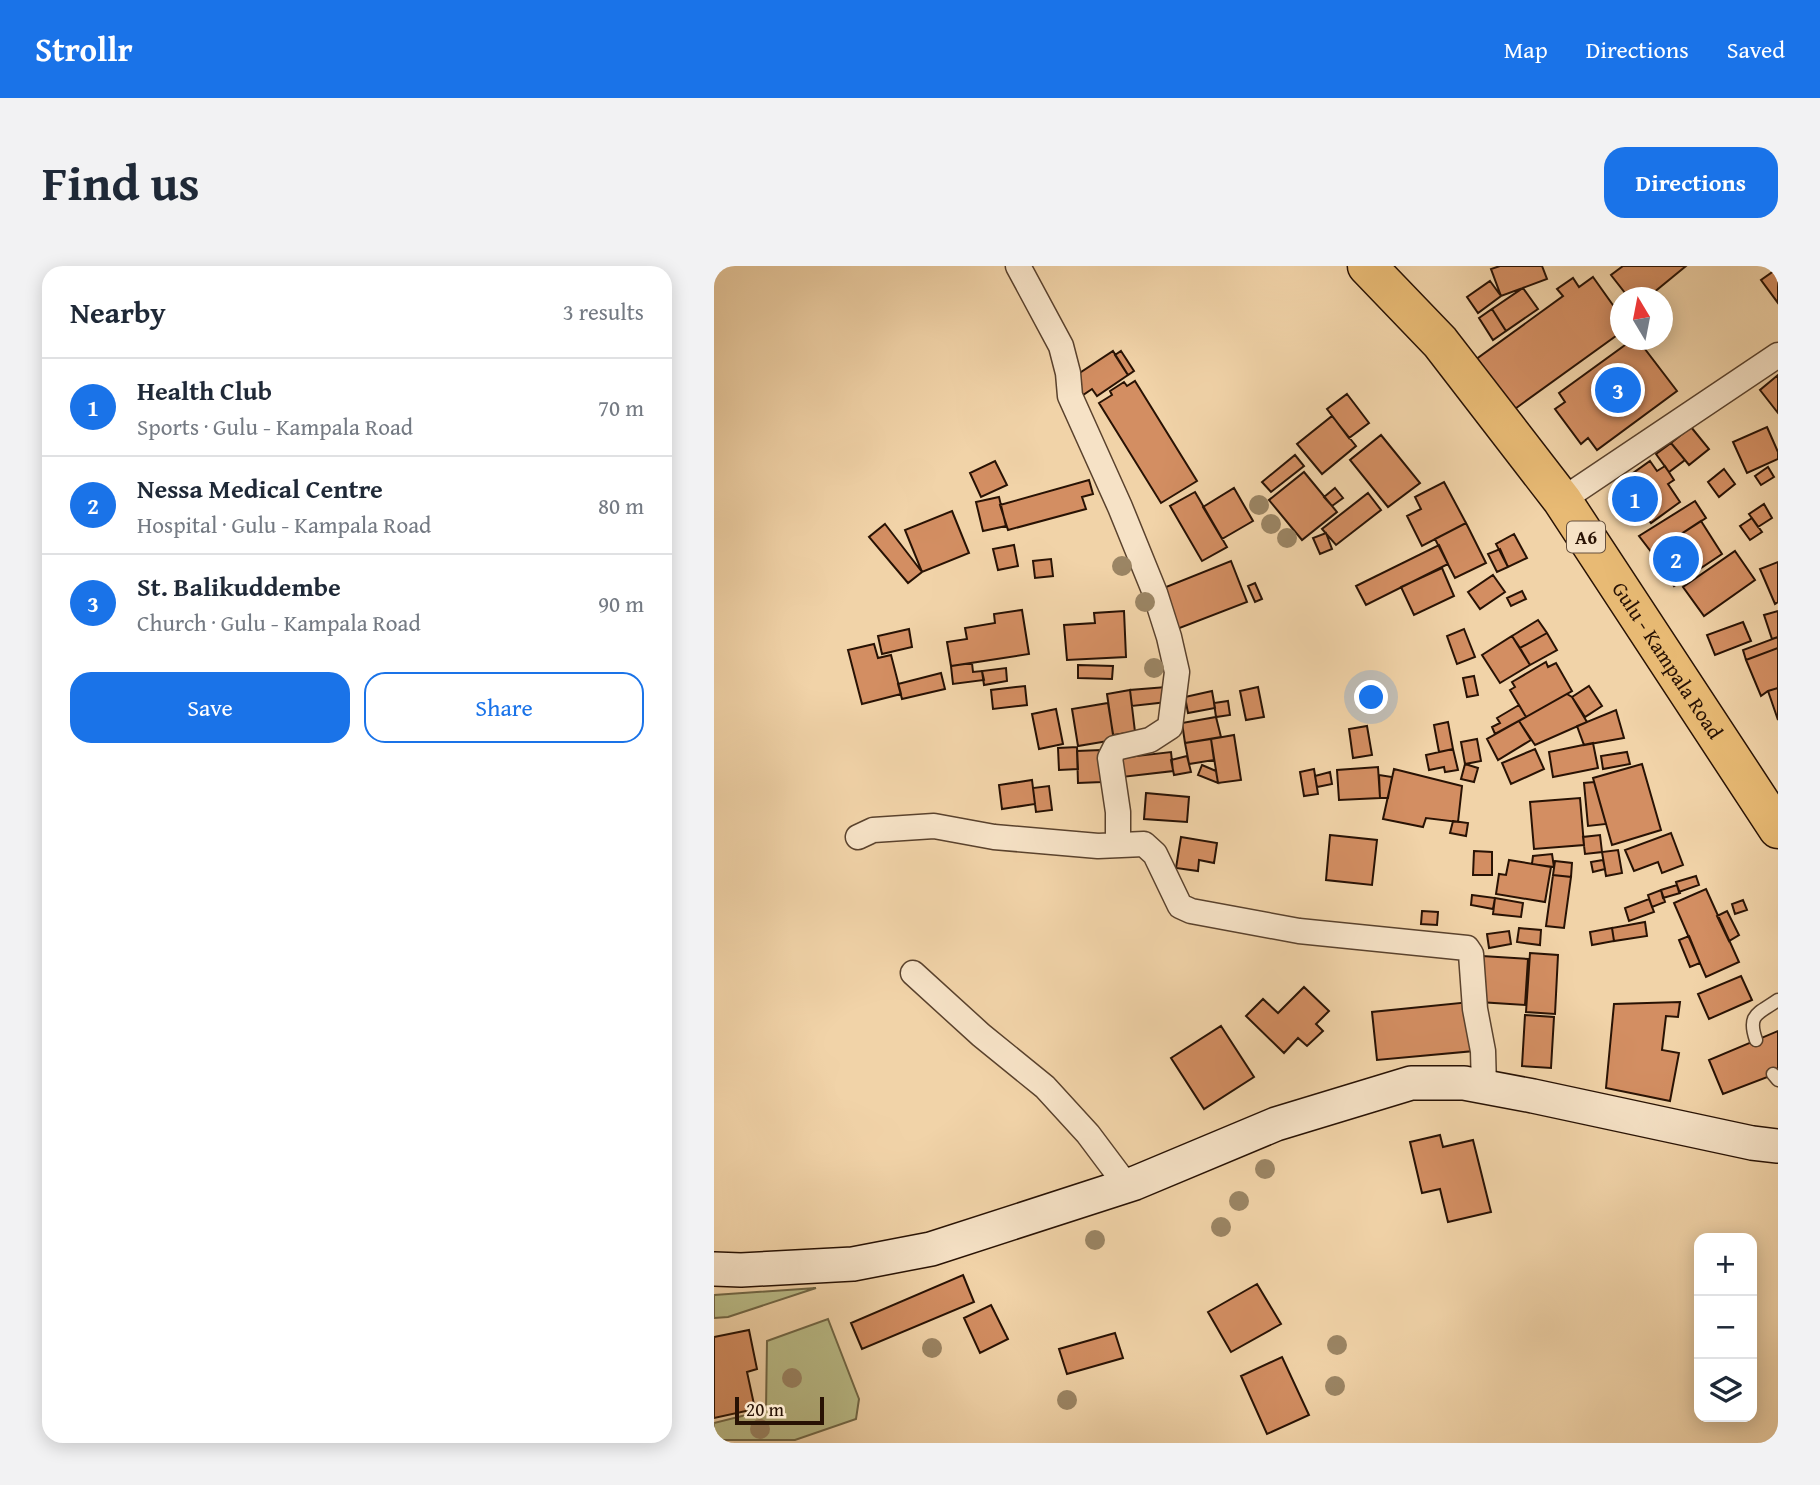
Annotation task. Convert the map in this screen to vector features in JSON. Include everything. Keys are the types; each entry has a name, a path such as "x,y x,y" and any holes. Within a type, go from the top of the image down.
{"main road":[{"name":"Gulu - Kampala Road","path":"1367,266 1440,342 1562,500 1778,829"}],"street":[{"path":"1018,266 1061,346 1068,373 1070,396 1155,593 1177,672 1170,727 1150,740 1115,748 1110,758 1118,812 1118,845"},
{"path":"1562,500 1778,355"},
{"path":"858,837 873,830 934,826 994,837 1098,846 1143,844 1155,854 1180,906 1191,911 1299,931 1467,948 1471,954 1475,1009 1483,1051 1484,1087"},
{"path":"913,973 981,1035 1045,1087 1088,1134 1127,1186"},
{"path":"714,1269 853,1265 931,1249 1127,1186 1276,1124 1410,1083 1464,1083 1752,1143 1778,1146"}],"lane":[{"path":"1756,1040 1751,1026 1754,1016 1778,1000"}],"green space":[{"path":"816,1288 728,1317 714,1318 714,1295"},
{"path":"828,1319 859,1399 856,1419 795,1440 714,1440 714,1423 766,1410 767,1341"}],"building":[{"path":"1500,266 1542,266 1547,279 1501,296 1491,269"},
{"path":"1623,266 1686,266 1660,287 1620,287 1611,275"},
{"path":"1778,268 1778,303 1761,280"},
{"path":"1593,277 1610,301 1610,340 1512,411 1475,360 1563,296 1557,289 1573,278 1579,287"},
{"path":"1490,281 1501,296 1478,313 1467,297"},
{"path":"1523,288 1538,309 1506,331 1492,309"},
{"path":"1492,309 1506,331 1493,340 1479,318"},
{"path":"1618,350 1646,350 1677,391 1597,450 1588,438 1581,444 1555,409 1565,402 1559,393"},
{"path":"1113,351 1128,375 1097,396 1092,389 1083,395 1072,378"},
{"path":"1121,351 1134,371 1128,375 1115,355"},
{"path":"1778,375 1778,413 1760,390"},
{"path":"1135,381 1197,481 1161,503 1099,403 1112,395 1110,391 1124,382 1127,386"},
{"path":"1347,394 1369,423 1349,438 1327,409"},
{"path":"1332,416 1356,446 1322,474 1297,444"},
{"path":"1691,427 1709,449 1689,465 1671,443"},
{"path":"1767,427 1778,452 1778,459 1747,473 1733,442"},
{"path":"1381,435 1420,483 1388,507 1350,460"},
{"path":"1671,443 1685,460 1669,472 1656,454"},
{"path":"1295,455 1304,466 1271,492 1262,482"},
{"path":"995,461 1007,485 981,497 970,473"},
{"path":"1650,461 1657,471 1665,466 1674,480 1668,484 1680,502 1651,523 1644,514 1634,521 1617,498 1626,492 1619,483"},
{"path":"1768,467 1774,477 1761,485 1755,476"},
{"path":"1724,469 1735,484 1719,497 1708,482"},
{"path":"1304,472 1337,512 1302,540 1269,500"},
{"path":"1089,480 1093,494 1082,497 1086,509 1008,530 1000,505"},
{"path":"1444,482 1466,523 1422,546 1407,516 1421,509 1415,497"},
{"path":"1234,488 1253,521 1222,539 1203,507"},
{"path":"1335,488 1343,498 1332,506 1324,497"},
{"path":"1195,492 1227,547 1202,561 1170,506"},
{"path":"1368,493 1381,510 1336,545 1322,529"},
{"path":"999,497 1006,526 983,531 976,502"},
{"path":"1695,501 1706,518 1652,553 1639,536"},
{"path":"1764,504 1772,518 1758,527 1749,514"},
{"path":"952,511 969,553 922,572 905,530"},
{"path":"1752,518 1762,532 1750,540 1740,526"},
{"path":"1701,521 1722,554 1674,586 1652,553"},
{"path":"1466,523 1486,563 1455,578 1435,539"},
{"path":"885,524 922,572 908,583 869,537"},
{"path":"1326,533 1332,549 1320,554 1313,538"},
{"path":"1514,534 1527,558 1508,567 1496,544"},
{"path":"1014,545 1018,566 998,570 993,549"},
{"path":"1439,545 1448,564 1366,605 1356,586"},
{"path":"1500,549 1508,567 1497,572 1488,554"},
{"path":"1735,551 1755,580 1704,616 1683,587"},
{"path":"1051,559 1053,576 1035,578 1033,561"},
{"path":"1231,561 1247,602 1177,629 1161,589"},
{"path":"1778,562 1778,602 1775,604 1760,569"},
{"path":"1442,568 1454,596 1414,615 1401,587"},
{"path":"1493,575 1505,592 1480,609 1468,592"},
{"path":"1255,583 1262,599 1255,602 1248,586"},
{"path":"1522,591 1526,599 1511,606 1507,598"},
{"path":"1022,610 1029,654 951,666 947,642 967,639 965,628 995,623 994,614"},
{"path":"1124,611 1126,657 1067,660 1064,625 1095,623 1094,613"},
{"path":"1778,611 1778,637 1772,639 1764,615"},
{"path":"1538,620 1547,633 1520,648 1512,636"},
{"path":"1743,622 1751,641 1715,655 1707,635"},
{"path":"909,629 912,647 882,654 878,636"},
{"path":"1464,629 1475,657 1457,664 1447,636"},
{"path":"1547,633 1557,650 1530,665 1520,648"},
{"path":"1512,636 1530,665 1500,683 1482,655"},
{"path":"1778,637 1778,648 1746,660 1743,650"},
{"path":"874,644 878,658 891,655 901,694 862,704 848,650"},
{"path":"1778,648 1778,688 1761,696 1746,660"},
{"path":"1546,662 1548,667 1556,663 1572,691 1526,717 1510,690 1515,687 1512,682"},
{"path":"972,663 973,672 982,671 984,680 953,684 951,666"},
{"path":"1078,665 1113,666 1112,679 1078,678"},
{"path":"1006,668 1007,681 984,685 982,671"},
{"path":"941,673 945,689 902,699 898,684"},
{"path":"1474,676 1478,695 1467,697 1463,678"},
{"path":"1025,686 1027,705 993,709 991,690"},
{"path":"1589,686 1602,706 1585,717 1572,697"},
{"path":"1166,687 1167,702 1132,706 1130,690"},
{"path":"1258,687 1264,717 1246,720 1240,691"},
{"path":"1778,688 1778,720 1768,691"},
{"path":"1130,690 1135,732 1113,735 1107,694"},
{"path":"1212,691 1215,708 1188,713 1185,697"},
{"path":"1567,694 1572,697 1587,722 1535,745 1519,721"},
{"path":"1228,701 1230,715 1216,717 1214,703"},
{"path":"1108,703 1114,740 1078,746 1072,709"},
{"path":"1519,705 1526,717 1495,734 1492,727 1500,723 1497,718"},
{"path":"1056,709 1063,744 1039,749 1032,714"},
{"path":"1616,710 1624,738 1584,745 1577,726"},
{"path":"1216,717 1221,737 1185,743 1182,723"},
{"path":"1519,721 1531,740 1498,760 1487,739"},
{"path":"1448,722 1453,749 1439,752 1434,725"},
{"path":"1367,726 1372,755 1353,758 1349,729"},
{"path":"1234,735 1241,780 1218,783 1211,739"},
{"path":"1211,739 1214,760 1189,764 1185,743"},
{"path":"1477,739 1481,761 1465,764 1461,742"},
{"path":"1593,743 1598,768 1553,777 1549,752"},
{"path":"1077,747 1078,769 1059,770 1058,748"},
{"path":"1453,749 1458,770 1445,772 1444,767 1429,770 1426,755"},
{"path":"1535,749 1544,769 1511,784 1502,763"},
{"path":"1101,750 1102,782 1078,783 1077,751"},
{"path":"1171,752 1173,771 1122,777 1119,758"},
{"path":"1627,752 1630,764 1603,769 1601,756"},
{"path":"1187,756 1191,772 1174,775 1171,760"},
{"path":"1465,764 1478,768 1474,782 1461,779"},
{"path":"1642,764 1661,830 1612,845 1593,778"},
{"path":"1202,765 1216,771 1218,783 1198,775"},
{"path":"1378,767 1380,798 1339,800 1337,770"},
{"path":"1314,769 1318,794 1304,796 1300,772"},
{"path":"1394,769 1462,786 1458,822 1426,818 1423,827 1383,819"},
{"path":"1330,772 1332,784 1317,787 1315,776"},
{"path":"1379,775 1392,777 1388,798 1380,798"},
{"path":"1032,780 1035,804 1002,809 999,785"},
{"path":"1594,782 1606,824 1588,826 1584,783"},
{"path":"1049,786 1052,810 1036,812 1033,788"},
{"path":"1146,793 1189,797 1187,822 1144,819"},
{"path":"1580,798 1584,845 1534,849 1530,802"},
{"path":"1453,821 1468,823 1466,836 1450,833"},
{"path":"1671,833 1683,865 1662,873 1658,862 1634,871 1625,850"},
{"path":"1330,835 1377,840 1372,885 1326,880"},
{"path":"1600,835 1602,852 1585,854 1583,837"},
{"path":"1181,837 1217,843 1214,863 1199,860 1198,871 1176,868"},
{"path":"1618,850 1622,873 1606,876 1602,852"},
{"path":"1474,851 1492,852 1492,875 1473,875"},
{"path":"1552,854 1554,867 1532,864 1533,856"},
{"path":"1509,860 1551,867 1545,902 1496,894 1499,874 1506,875"},
{"path":"1603,860 1605,869 1593,872 1591,862"},
{"path":"1555,861 1572,863 1571,877 1553,875"},
{"path":"1553,875 1571,877 1564,928 1546,926"},
{"path":"1696,876 1699,885 1679,892 1676,882"},
{"path":"1677,885 1680,893 1663,898 1661,890"},
{"path":"1706,889 1739,962 1706,977 1674,903"},
{"path":"1661,890 1665,902 1652,907 1648,895"},
{"path":"1472,895 1495,898 1493,909 1471,905"},
{"path":"1495,898 1523,903 1521,917 1493,914"},
{"path":"1649,899 1654,912 1629,921 1625,908"},
{"path":"1743,900 1747,910 1735,914 1732,904"},
{"path":"1422,911 1438,912 1437,925 1421,924"},
{"path":"1727,911 1739,935 1729,941 1717,916"},
{"path":"1645,922 1647,936 1614,941 1612,928"},
{"path":"1519,928 1541,930 1540,945 1517,942"},
{"path":"1612,928 1614,941 1592,945 1590,932"},
{"path":"1509,931 1511,944 1489,948 1487,934"},
{"path":"1689,936 1700,963 1690,967 1679,940"},
{"path":"1530,953 1558,955 1555,1014 1526,1012"},
{"path":"1482,956 1528,959 1525,1005 1479,1002"},
{"path":"1741,976 1752,1000 1709,1019 1698,994"},
{"path":"1304,987 1329,1011 1316,1024 1323,1031 1307,1046 1298,1038 1284,1053 1246,1016 1263,999 1278,1013"},
{"path":"1470,1002 1474,1051 1377,1060 1372,1012"},
{"path":"1680,1002 1678,1017 1666,1016 1662,1050 1679,1053 1670,1101 1606,1088 1614,1004"},
{"path":"1525,1015 1554,1017 1551,1068 1522,1066"},
{"path":"1221,1026 1254,1077 1204,1109 1171,1058"},
{"path":"1778,1031 1778,1073 1723,1094 1709,1060"},
{"path":"1440,1135 1443,1147 1473,1140 1491,1212 1448,1222 1440,1189 1422,1193 1410,1142"},
{"path":"963,1275 974,1302 862,1349 851,1323"},
{"path":"1257,1284 1281,1324 1231,1352 1208,1312"},
{"path":"991,1305 1008,1339 980,1353 964,1318"},
{"path":"749,1330 757,1369 747,1372 755,1409 714,1418 714,1337"},
{"path":"1115,1333 1123,1358 1067,1374 1059,1349"},
{"path":"1282,1357 1309,1415 1267,1434 1241,1376"}],"place":[{"name":"St. Balikuddembe","path":"1618,390"},
{"name":"Health Club","path":"1635,499"},
{"name":"Nessa Medical Centre","path":"1676,559"}]}
